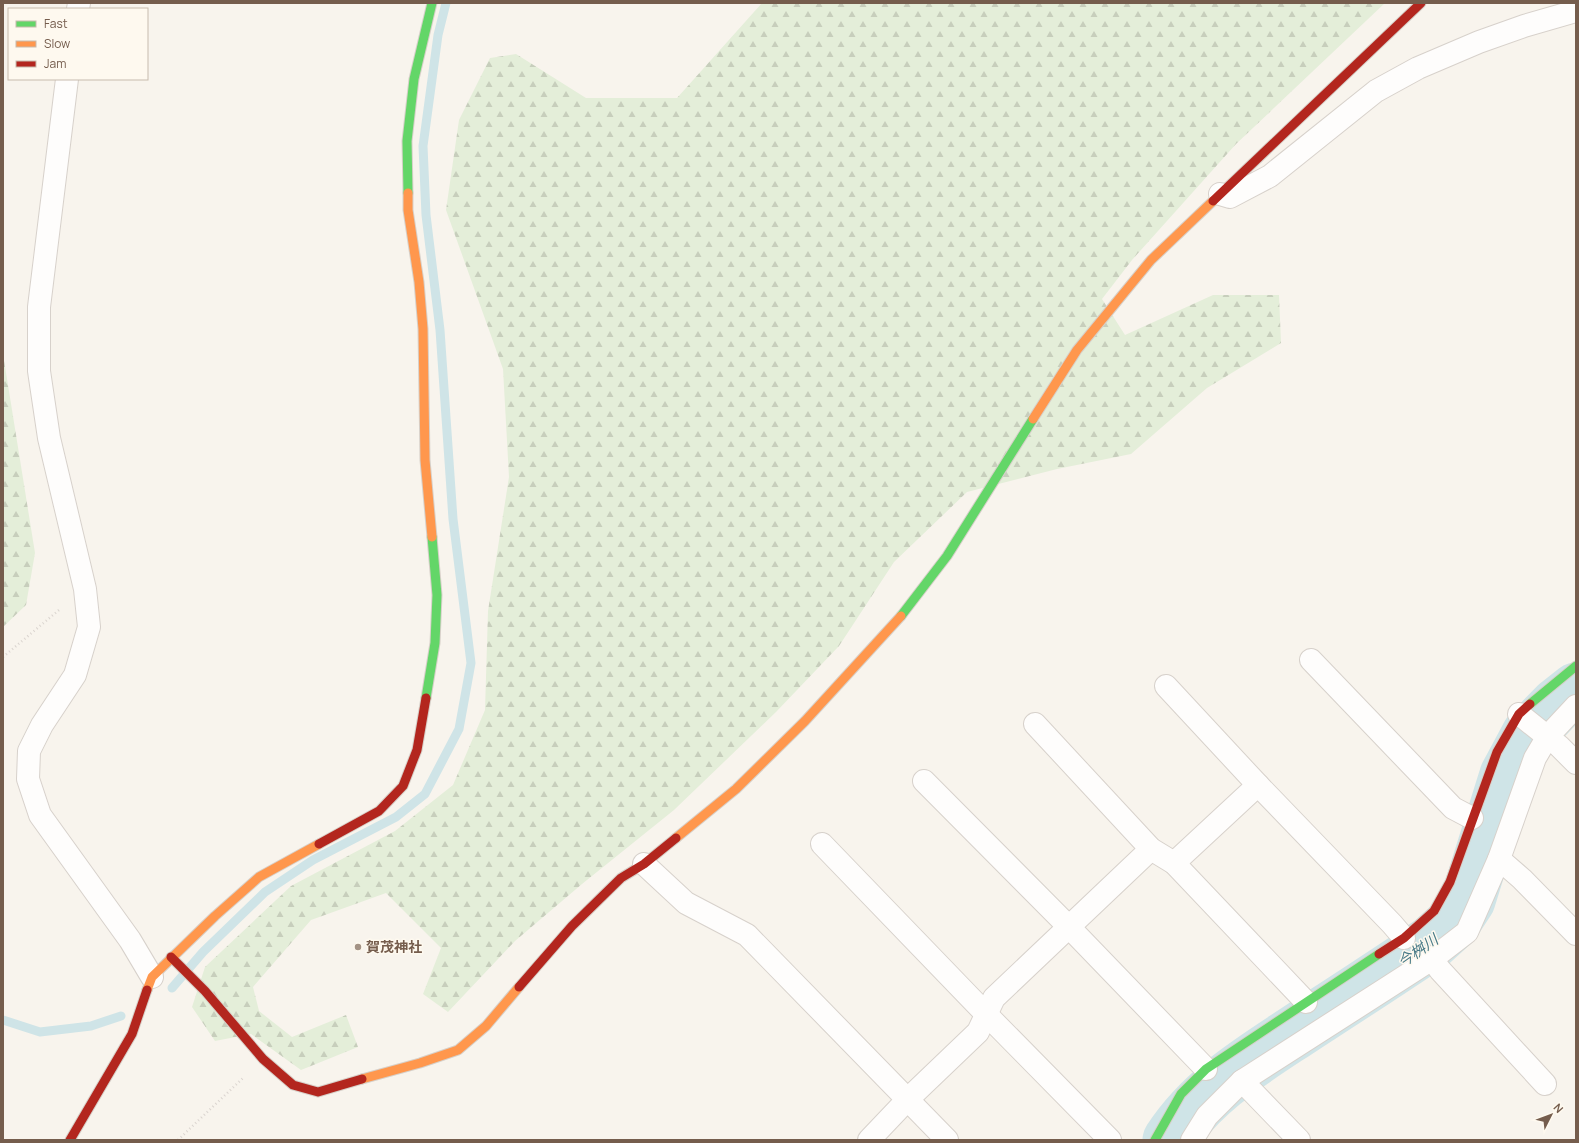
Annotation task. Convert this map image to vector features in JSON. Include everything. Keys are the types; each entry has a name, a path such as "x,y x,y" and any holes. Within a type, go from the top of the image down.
{"street":[{"path":"70,1140 132,1034 152,977 214,916 259,877 378,811 403,786 417,750 435,643 437,595 424,460 423,329 419,282 408,210 407,141 414,79 432,3"},
{"path":"171,957 205,991 263,1059 293,1085 318,1092 420,1063 458,1050 486,1026 572,926 621,878 644,864 736,789 805,721 904,613 948,556 1004,463 1077,350 1151,260 1421,3"},
{"path":"1220,194 1230,197 1270,176 1376,92 1418,68 1479,42 1524,26 1576,11"},
{"path":"67,80 39,308 40,372 49,438 85,589 89,628 75,675 42,725 29,751 28,779 40,815 130,940 152,977"},
{"path":"1311,660 1453,808 1472,818"},
{"path":"1155,1140 1181,1094 1206,1069 1404,938 1434,912 1450,882 1497,752 1520,714 1532,702 1576,666"},
{"path":"1166,686 1404,938"},
{"path":"1192,1140 1207,1116 1242,1081 1432,959 1466,932 1499,859 1535,758 1548,736 1576,706"},
{"path":"1520,714 1548,736 1576,763"},
{"path":"1035,724 1151,849 1174,863 1306,1002"},
{"path":"924,782 1070,927 1206,1069"},
{"path":"1174,863 1258,785"},
{"path":"822,844 1110,1140"},
{"path":"869,1140 978,1032 994,998 1151,849"},
{"path":"1499,859 1522,879 1576,934"},
{"path":"644,864 686,903 747,935 947,1140"},
{"path":"1432,959 1440,970 1546,1084"},
{"path":"1242,1081 1299,1140"}],"path":[{"path":"3,657 85,589"},
{"path":"178,1140 263,1059"}],"green space":[{"path":"762,3 1385,3 1236,144 1132,260 1102,299 1125,335 1213,295 1279,295 1281,343 1207,388 1131,454 1057,469 967,492 894,562 839,646 776,712 674,810 582,884 515,941 448,1012 423,994 441,948 386,893 311,920 253,987 259,1011 292,1037 346,1015 358,1047 301,1070 251,1034 215,1041 192,1007 205,967 291,886 395,831 453,785 485,710 488,611 509,477 503,369 446,210 459,120 490,58 516,54 586,98 677,98"},
{"path":"3,354 35,553 26,605 3,627"}],"waterway":[{"path":"172,988 203,952 265,892 313,860 396,817 425,794 459,729 471,663 453,519 440,330 426,215 423,146 438,35 446,3"},
{"name":"今桝川","path":"1170,1140 1198,1105 1232,1076 1268,1050 1431,943 1453,923 1468,900 1507,775 1529,734 1557,705 1576,690"},
{"path":"3,1020 40,1032 91,1026 121,1016"}],"traffic: fast":[{"path":"408,193 407,141 414,79 432,3"},
{"path":"901,616 947,556 1033,419"},
{"path":"426,698 435,643 437,595 432,537"},
{"path":"1530,704 1576,666"},
{"path":"1155,1140 1181,1094 1206,1069 1379,954"}],"traffic: slow":[{"path":"408,193 408,210 419,282 423,329 425,460 432,537"},
{"path":"1033,419 1077,350 1151,260 1213,201"},
{"path":"676,838 736,789 805,721 901,616"},
{"path":"147,990 152,977 215,916 259,877 319,844"},
{"path":"362,1079 420,1063 458,1050 486,1026 519,987"}],"traffic: jam":[{"path":"1213,201 1421,3"},
{"path":"319,844 379,811 403,786 417,750 426,698"},
{"path":"1379,954 1404,938 1434,911 1450,882 1497,752 1519,714 1530,704"},
{"path":"519,987 572,926 621,878 644,864 676,838"},
{"path":"171,957 205,991 263,1059 293,1085 318,1092 362,1079"},
{"path":"70,1140 132,1034 147,990"}],"place":[{"name":"賀茂神社","path":"358,947"}]}
